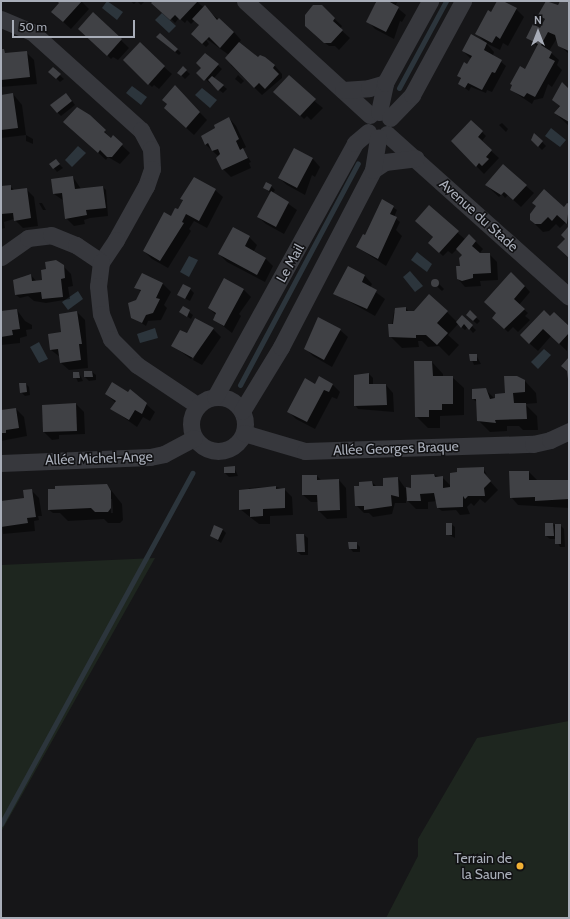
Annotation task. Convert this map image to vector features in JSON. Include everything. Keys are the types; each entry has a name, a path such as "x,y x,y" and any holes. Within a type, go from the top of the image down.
{"street":[{"name":"Avenue du Stade","path":"245,1 569,297"},
{"path":"242,411 231,400 215,396 198,405 190,421 194,438 206,449 221,451 235,445 244,433 242,411 281,347 373,170 385,83 430,1"},
{"name":"Le Mail","path":"215,396 355,143 379,125 412,95 463,1"},
{"path":"1,19 32,32 141,130 151,149 152,169 146,186 116,240 101,262 100,307 111,339 137,365 198,405"},
{"path":"343,90 370,88 385,83"},
{"path":"373,170 385,162 416,158"},
{"path":"1,256 28,238 51,235 76,245 101,262"},
{"name":"Allée Georges Braque","path":"244,433 305,451 533,444 550,440 569,431"},
{"name":"Allée Michel-Ange","path":"1,462 150,457 164,454 194,438"},
{"name":"Allée Georges Braque","path":"550,440 569,441"}],"shaded area":[{"path":"107,1 123,12 117,20 102,8"},
{"path":"162,13 176,26 169,33 155,20"},
{"path":"132,86 147,97 141,105 126,93"},
{"path":"202,88 217,100 210,108 195,95"},
{"path":"551,128 566,140 560,147 545,136"},
{"path":"78,146 86,153 72,167 65,160"},
{"path":"417,252 432,264 427,272 411,260"},
{"path":"189,256 198,260 189,277 180,272"},
{"path":"410,271 423,286 415,292 403,277"},
{"path":"78,291 83,299 68,310 62,302"},
{"path":"155,328 158,338 140,343 137,334"},
{"path":"39,342 48,359 39,363 30,347"},
{"path":"544,349 551,355 538,369 531,362"},
{"path":"155,558 1,832 1,565"},
{"path":"569,721 569,918 386,918 418,856 418,839 477,738"}],"building":[{"path":"57,1 82,1 63,22 51,12 59,3"},
{"path":"153,1 198,1 180,20 175,15 170,20 151,3"},
{"path":"374,1 388,1 399,7 386,32 366,22 376,2"},
{"path":"497,1 503,1 517,8 500,39 496,36 492,43 475,34 488,10 491,12"},
{"path":"546,1 558,5 560,1 569,1 569,51 558,46 555,35 548,32 541,45 552,52 549,58 555,61 535,97 527,93 524,97 510,90 512,85 510,84 520,66 525,69 538,44 526,38 533,24 540,28 545,19 538,15"},
{"path":"205,5 217,20 219,18 234,32 220,48 209,37 202,44 191,34 199,25 192,19"},
{"path":"313,5 322,5 335,18 333,21 343,30 331,43 324,43 305,26 305,15"},
{"path":"93,12 122,39 107,56 78,29"},
{"path":"160,33 178,49 175,52 156,37"},
{"path":"471,34 487,43 484,50 502,60 495,73 492,72 482,90 468,83 465,88 458,84 461,78 457,76 464,62 467,64 472,56 462,51"},
{"path":"140,42 165,66 148,85 123,60"},
{"path":"239,42 258,57 260,55 265,57 275,65 273,68 279,74 265,89 259,83 254,88 225,58"},
{"path":"1,49 4,49 5,53 27,51 30,77 1,80"},
{"path":"205,53 219,64 204,81 196,73 201,68 196,63"},
{"path":"183,66 187,70 181,76 177,73"},
{"path":"53,67 61,74 56,79 48,72"},
{"path":"289,75 316,99 300,116 273,92"},
{"path":"212,76 224,85 218,91 208,80"},
{"path":"562,82 569,89 569,122 554,113 560,106 552,100"},
{"path":"175,85 200,112 186,128 164,108 167,104 162,100"},
{"path":"13,93 18,128 1,130 1,95"},
{"path":"66,93 72,101 57,113 50,105"},
{"path":"77,107 90,115 106,130 104,132 111,138 113,135 123,144 112,157 107,157 100,150 98,153 63,122"},
{"path":"229,117 239,139 236,141 240,150 243,148 248,158 222,170 216,158 220,154 218,149 212,151 208,143 205,145 201,136 215,128 214,125"},
{"path":"471,120 483,131 478,137 492,150 486,157 489,159 482,166 479,163 476,167 451,141"},
{"path":"534,133 543,141 538,147 531,140"},
{"path":"294,148 313,158 297,188 278,178"},
{"path":"56,159 60,164 53,169 49,164"},
{"path":"503,164 527,185 513,200 504,192 501,195 485,185"},
{"path":"73,176 75,189 103,186 106,208 86,210 87,215 65,219 62,193 53,194 51,179"},
{"path":"194,177 216,189 199,221 186,214 182,222 184,223 160,261 143,251 164,212 171,216 175,208 178,209 183,200 180,199"},
{"path":"266,182 272,185 269,191 263,188"},
{"path":"11,185 11,190 27,188 31,218 14,221 13,213 1,214 1,186"},
{"path":"544,189 564,207 567,203 569,204 567,224 557,215 552,221 548,217 541,224 535,224 530,220 530,214 536,206 532,203"},
{"path":"271,191 289,202 276,227 257,217"},
{"path":"382,199 394,206 390,214 397,217 378,259 356,247 363,234 365,235"},
{"path":"429,205 459,231 439,253 428,243 433,237 415,221"},
{"path":"233,227 250,236 245,246 266,258 257,275 218,254"},
{"path":"568,227 569,258 557,247 565,239 561,235"},
{"path":"469,234 476,241 472,246 480,253 490,253 491,273 473,274 473,278 462,281 457,279 456,266 460,266 459,258 462,255 456,249"},
{"path":"56,260 64,265 65,278 61,279 63,297 42,299 41,292 15,295 13,280 31,274 32,281 42,280 41,270 46,269 45,262"},
{"path":"348,266 365,275 362,282 377,290 367,309 333,294"},
{"path":"511,272 525,286 514,299 525,309 504,329 492,318 496,313 484,302"},
{"path":"142,273 163,283 156,298 160,299 153,313 146,315 142,323 131,318 128,303 136,300 141,290 134,288"},
{"path":"224,278 244,289 224,326 213,320 216,313 208,308"},
{"path":"433,279 437,279 439,283 437,287 433,287 431,285 431,281"},
{"path":"183,284 191,288 185,299 177,295"},
{"path":"429,294 448,311 437,323 448,333 437,345 426,335 416,335 416,338 389,337 388,324 393,324 395,308 406,307 406,311 414,311"},
{"path":"183,306 190,310 187,317 179,312"},
{"path":"17,309 20,329 12,330 13,335 1,337 1,311"},
{"path":"470,310 477,317 473,321 466,315"},
{"path":"544,310 550,316 554,312 569,326 569,333 559,344 543,329 529,344 520,335"},
{"path":"77,311 82,344 79,344 81,360 60,363 58,349 50,350 48,334 61,332 59,314"},
{"path":"462,315 473,325 469,330 464,324 461,328 456,322"},
{"path":"318,317 341,329 324,360 304,349"},
{"path":"195,318 214,328 193,358 171,346 180,330 187,333"},
{"path":"469,354 477,354 477,361 470,361"},
{"path":"569,357 568,379 567,371 561,366"},
{"path":"414,361 432,361 433,376 453,376 453,404 442,404 442,410 429,410 429,417 415,417"},
{"path":"84,371 92,371 93,377 84,377"},
{"path":"73,372 79,372 80,378 73,378"},
{"path":"369,373 369,384 386,384 387,405 354,406 354,375"},
{"path":"319,376 333,384 329,392 324,390 307,422 287,412 305,378 315,384"},
{"path":"504,376 517,376 525,380 525,392 513,393 514,403 526,403 527,419 495,420 496,423 477,421 476,399 472,399 472,389 486,388 490,399 495,398 495,394 505,393"},
{"path":"112,382 128,392 130,389 147,403 142,414 135,410 129,420 110,409 116,401 105,394"},
{"path":"19,383 26,383 27,392 20,393"},
{"path":"76,403 77,431 43,432 42,405"},
{"path":"16,408 19,428 6,430 6,433 1,433 1,410"},
{"path":"235,466 235,473 224,473 224,467"},
{"path":"484,467 484,473 491,481 484,488 485,496 468,496 465,499 463,496 463,507 437,508 434,493 420,494 421,501 407,501 406,487 411,488 411,475 434,474 435,477 443,476 443,488 450,487 450,473 457,472 457,468"},
{"path":"509,471 529,471 529,480 569,480 569,499 535,501 535,497 510,498"},
{"path":"302,475 317,475 317,480 339,479 340,510 318,511 317,495 302,495"},
{"path":"398,477 399,497 391,495 392,506 364,510 364,506 355,506 354,486 359,486 359,482 372,481 373,486 383,486 383,478"},
{"path":"107,484 111,491 111,508 108,512 95,512 91,508 48,510 48,489 55,489 55,486"},
{"path":"276,486 276,489 285,488 285,508 263,509 263,516 250,517 250,509 239,510 239,490"},
{"path":"32,489 36,517 27,518 28,523 1,527 1,501 24,498 23,490"},
{"path":"446,523 452,523 452,535 446,535"},
{"path":"545,523 553,523 554,536 545,536"},
{"path":"555,524 561,524 561,544 555,544"},
{"path":"214,525 223,529 218,540 210,536"},
{"path":"296,534 304,534 305,552 297,552"},
{"path":"348,542 357,542 357,549 349,549"}],"waterway":[{"path":"399,88 446,1"},
{"path":"240,385 358,163"},
{"path":"1,824 192,473"}],"place":[{"name":"Terrain de la Saune","path":"520,866"}]}
